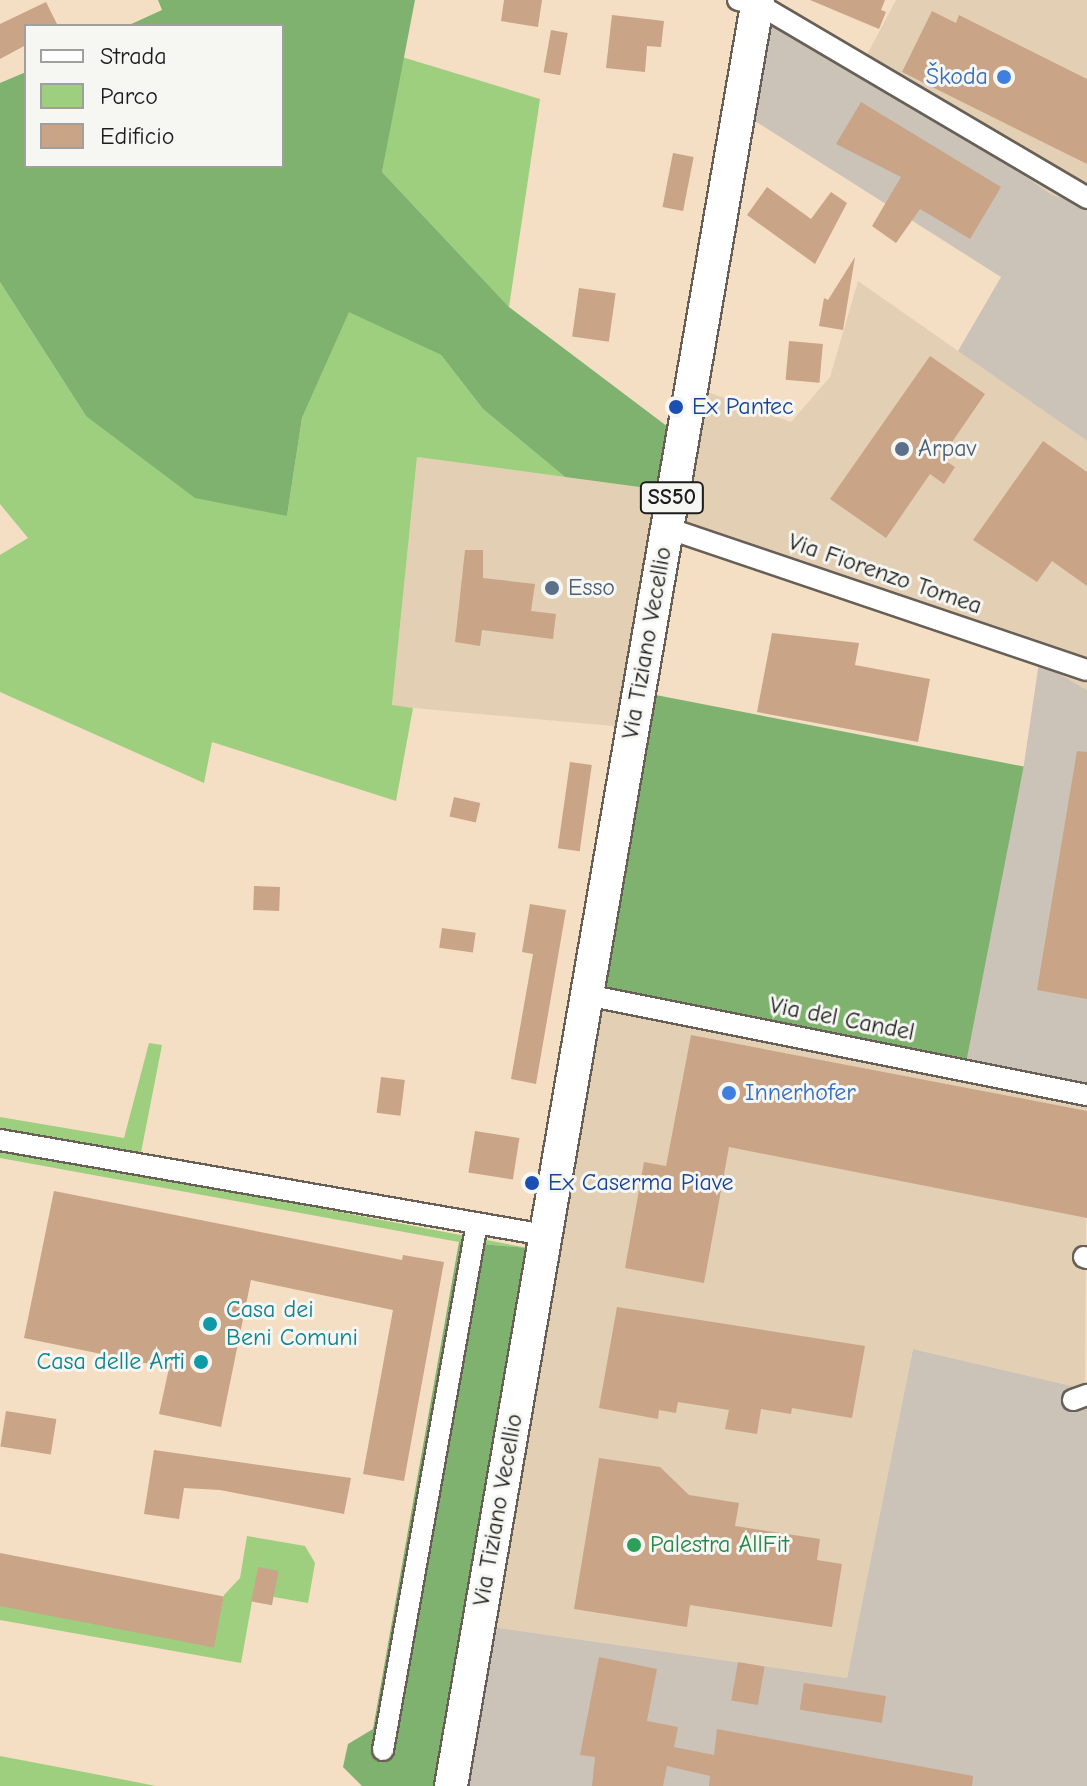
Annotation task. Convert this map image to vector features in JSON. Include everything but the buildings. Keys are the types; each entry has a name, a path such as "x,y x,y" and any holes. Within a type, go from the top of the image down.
{"main road":[{"name":"Via Tiziano Vecellio","path":"451,1786 667,528 751,1"}],"street":[{"name":"Via Tiziano Vecellio","path":"751,1 1087,198"},
{"name":"Via Fiorenzo Tomea","path":"667,528 1087,670"},
{"name":"Via del Candel","path":"586,995 1087,1095"},
{"path":"0,1140 545,1235"},
{"path":"383,1750 477,1223"}],"shaded area":[{"path":"746,0 863,62 1052,195 1087,204 1087,441 958,351 1001,277 728,104"},
{"path":"896,0 1087,0 1087,204 1052,195 863,62"},
{"path":"858,281 1087,441 1087,690 1039,662 658,523 624,727 392,706 417,457 662,490 680,382 791,422 830,377"},
{"path":"1039,662 1087,690 1087,1083 959,1060 1024,764"},
{"path":"575,991 1087,1083 1085,1389 913,1349 847,1678 492,1627"},
{"path":"913,1349 1085,1389 1087,1381 1087,1786 466,1786 492,1627 847,1678"}],"green space":[{"path":"158,0 415,0 382,172 509,307 672,430 662,490 565,477 483,409 441,355 349,312 302,418 287,516 195,498 86,416 0,282 0,83 24,73 24,168 284,168 284,24 131,24 162,10"},
{"path":"402,57 540,99 509,307 382,172"},
{"path":"0,282 86,416 287,516 302,418 349,311 441,355 483,409 565,477 417,457 392,705 413,708 396,801 212,742 204,783 0,692 0,555 28,538 0,504"},
{"path":"630,690 1024,767 965,1067 572,990"},
{"path":"149,1043 162,1045 137,1173 528,1248 459,1242 0,1158 0,1117 124,1138"},
{"path":"459,1242 528,1248 466,1786 362,1786 343,1767 348,1744 373,1729"},
{"path":"247,1536 305,1546 315,1563 308,1603 274,1597 258,1568 241,1663 0,1620 0,1605 214,1643 224,1595 240,1578"},
{"path":"0,1756 105,1776 156,1786 0,1786"}],"place":[{"name":"Škoda","path":"1004,77"},
{"name":"Ex Pantec","path":"676,407"},
{"name":"Arpav","path":"902,449"},
{"name":"Esso","path":"552,588"},
{"name":"Innerhofer","path":"729,1093"},
{"name":"Ex Caserma Piave","path":"532,1183"},
{"name":"Casa dei Beni Comuni","path":"210,1324"},
{"name":"Casa delle Arti","path":"201,1362"},
{"name":"Palestra AllFit","path":"634,1545"}]}
